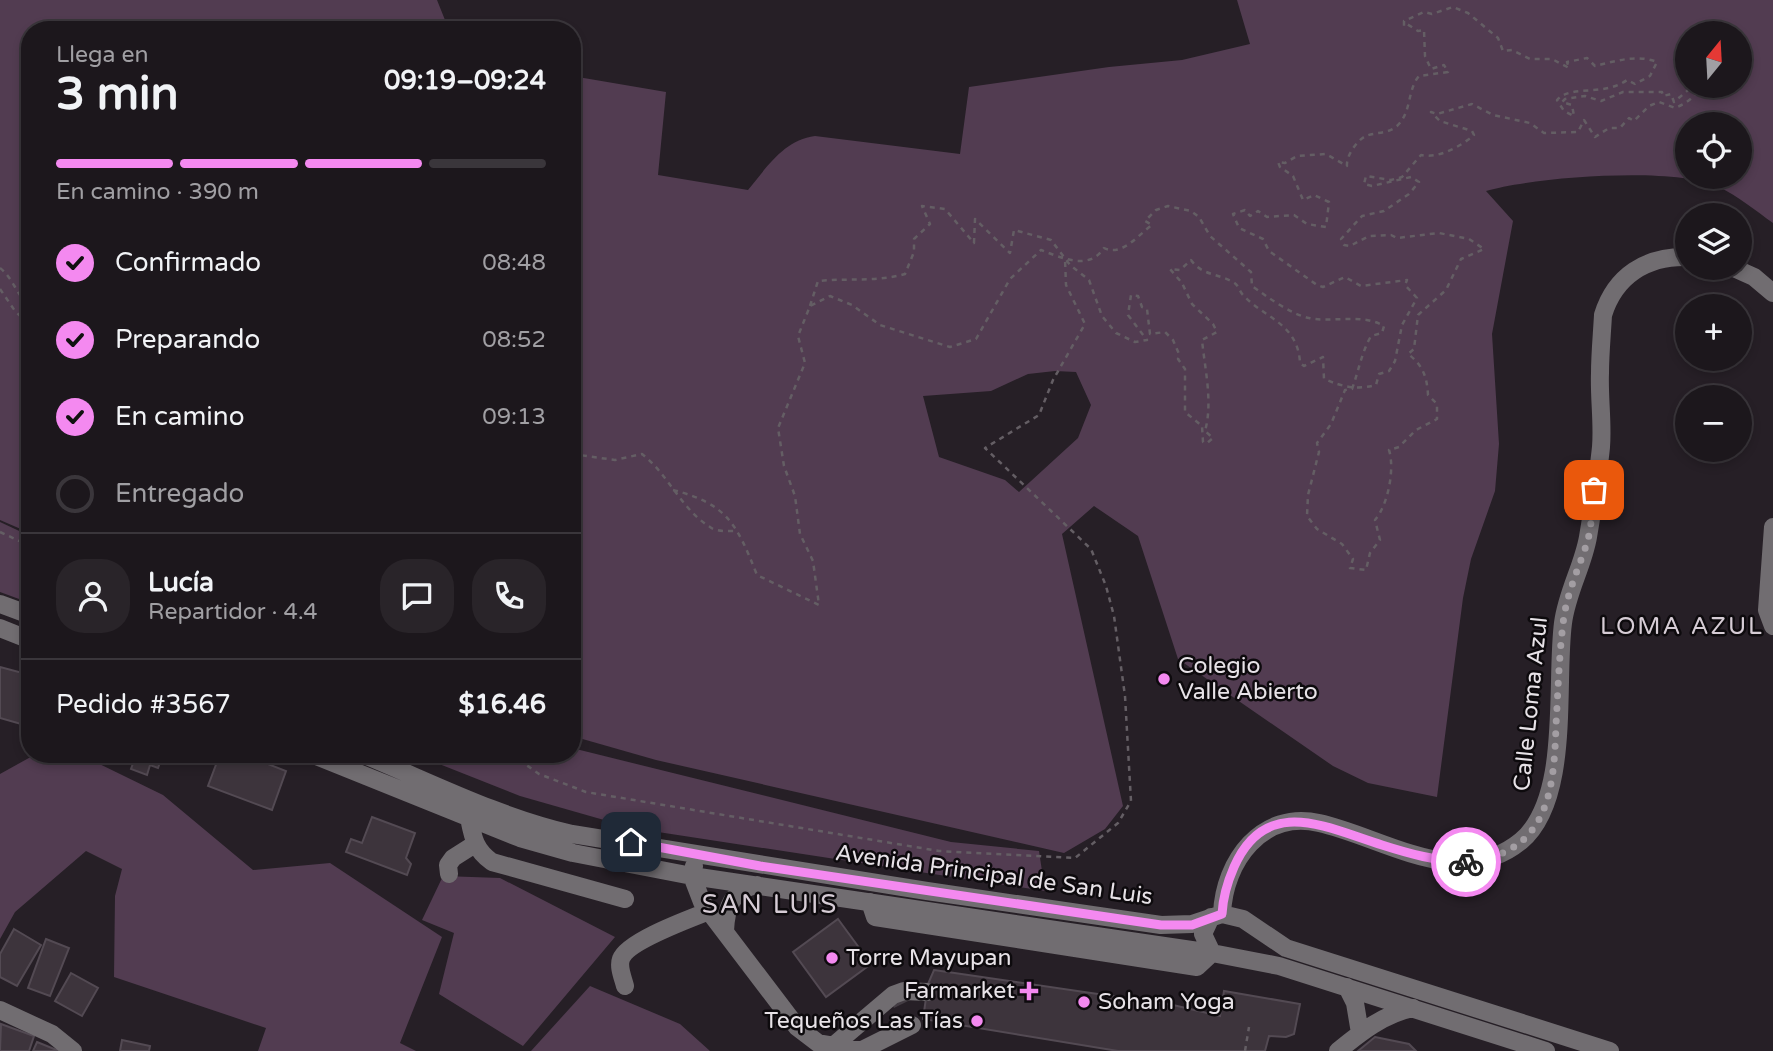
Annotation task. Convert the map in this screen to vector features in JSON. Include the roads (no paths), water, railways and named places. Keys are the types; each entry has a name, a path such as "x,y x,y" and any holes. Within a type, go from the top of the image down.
{"street":[{"name":"Calle Loma Azul","path":"1212,953 1203,934 1217,915 1239,854 1250,841 1276,825 1319,823 1432,860 1468,862 1504,851 1521,841 1535,826 1552,792 1563,624 1569,590 1588,540 1601,447 1603,315 1609,296 1633,271 1650,261 1675,256"},
{"path":"1752,276 1773,293"},
{"path":"1773,527 1768,610 1773,626"},
{"path":"0,604 21,612"},
{"path":"0,628 21,636"},
{"name":"Avenida Principal de San Luis","path":"334,763 468,818 533,841 626,864 1212,953 1279,966 1546,1051"},
{"name":"Avenida Principal de San Luis","path":"382,763 485,808 532,825 719,858 1161,925 1181,926 1217,915"},
{"path":"468,818 480,854 492,862 625,899"},
{"path":"626,864 642,856 631,842"},
{"path":"449,874 448,865 453,858 475,844"},
{"path":"719,858 697,863 692,876 709,911 797,1027 818,1043 863,1051 912,1025"},
{"path":"725,930 726,914 731,901 744,887 757,885"},
{"path":"625,986 620,960 624,953 662,929 709,911"},
{"path":"1217,915 1243,919 1286,948 1610,1051"},
{"path":"1347,987 1355,1003 1360,1032"},
{"path":"833,1046 893,995 904,991 927,992"},
{"path":"1338,1051 1360,1032 1388,1016 1415,1008"},
{"path":"0,1010 52,1034 73,1051"}],"tunnel":[{"path":"894,988 905,1010"}],"place":[{"name":"Colegio Valle Abierto","path":"1164,679"},
{"name":"Torre Mayupan","path":"832,958"},
{"name":"Farmarket","path":"1029,991"},
{"name":"Soham Yoga","path":"1084,1002"},
{"name":"Tequeños Las Tías","path":"977,1021"}],"district":[{"name":"LOMA AZUL","path":"1682,626"},
{"name":"SAN LUIS","path":"770,904"}]}
